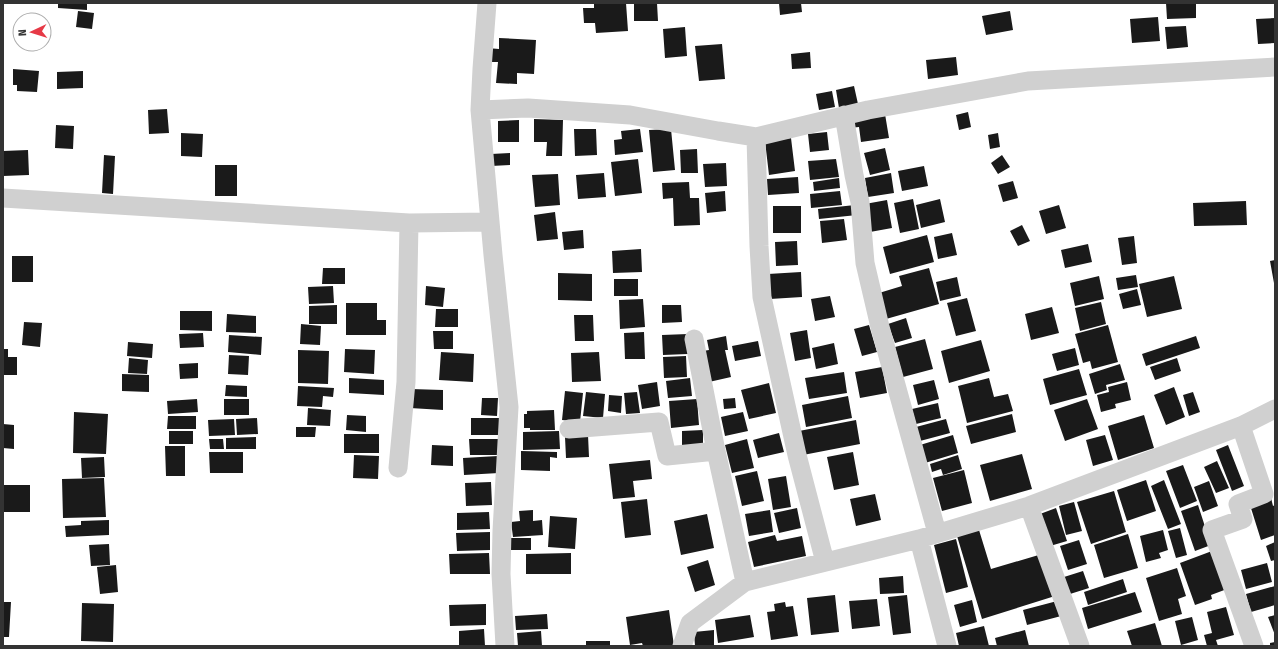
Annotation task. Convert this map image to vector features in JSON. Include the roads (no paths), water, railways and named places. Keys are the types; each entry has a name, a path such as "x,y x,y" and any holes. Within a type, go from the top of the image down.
{"street":[{"path":"487,3 480,110 509,407 501,574 505,646"},
{"path":"480,110 528,108 630,115 718,131 756,136 868,110 1028,81 1275,67"},
{"path":"844,116 860,202 865,263 880,327 937,533"},
{"path":"756,136 762,297 797,455 825,562"},
{"path":"3,198 409,223 490,222"},
{"path":"398,468 406,382 409,223"},
{"path":"694,339 716,451 745,582"},
{"path":"682,646 690,623 745,582 919,539 1029,506 1241,426 1275,409"},
{"path":"569,429 659,422 667,456 716,451"},
{"path":"1241,426 1264,494 1238,504 1243,519 1212,530 1254,646"},
{"path":"1029,506 1080,646"},
{"path":"919,539 947,646"}]}
